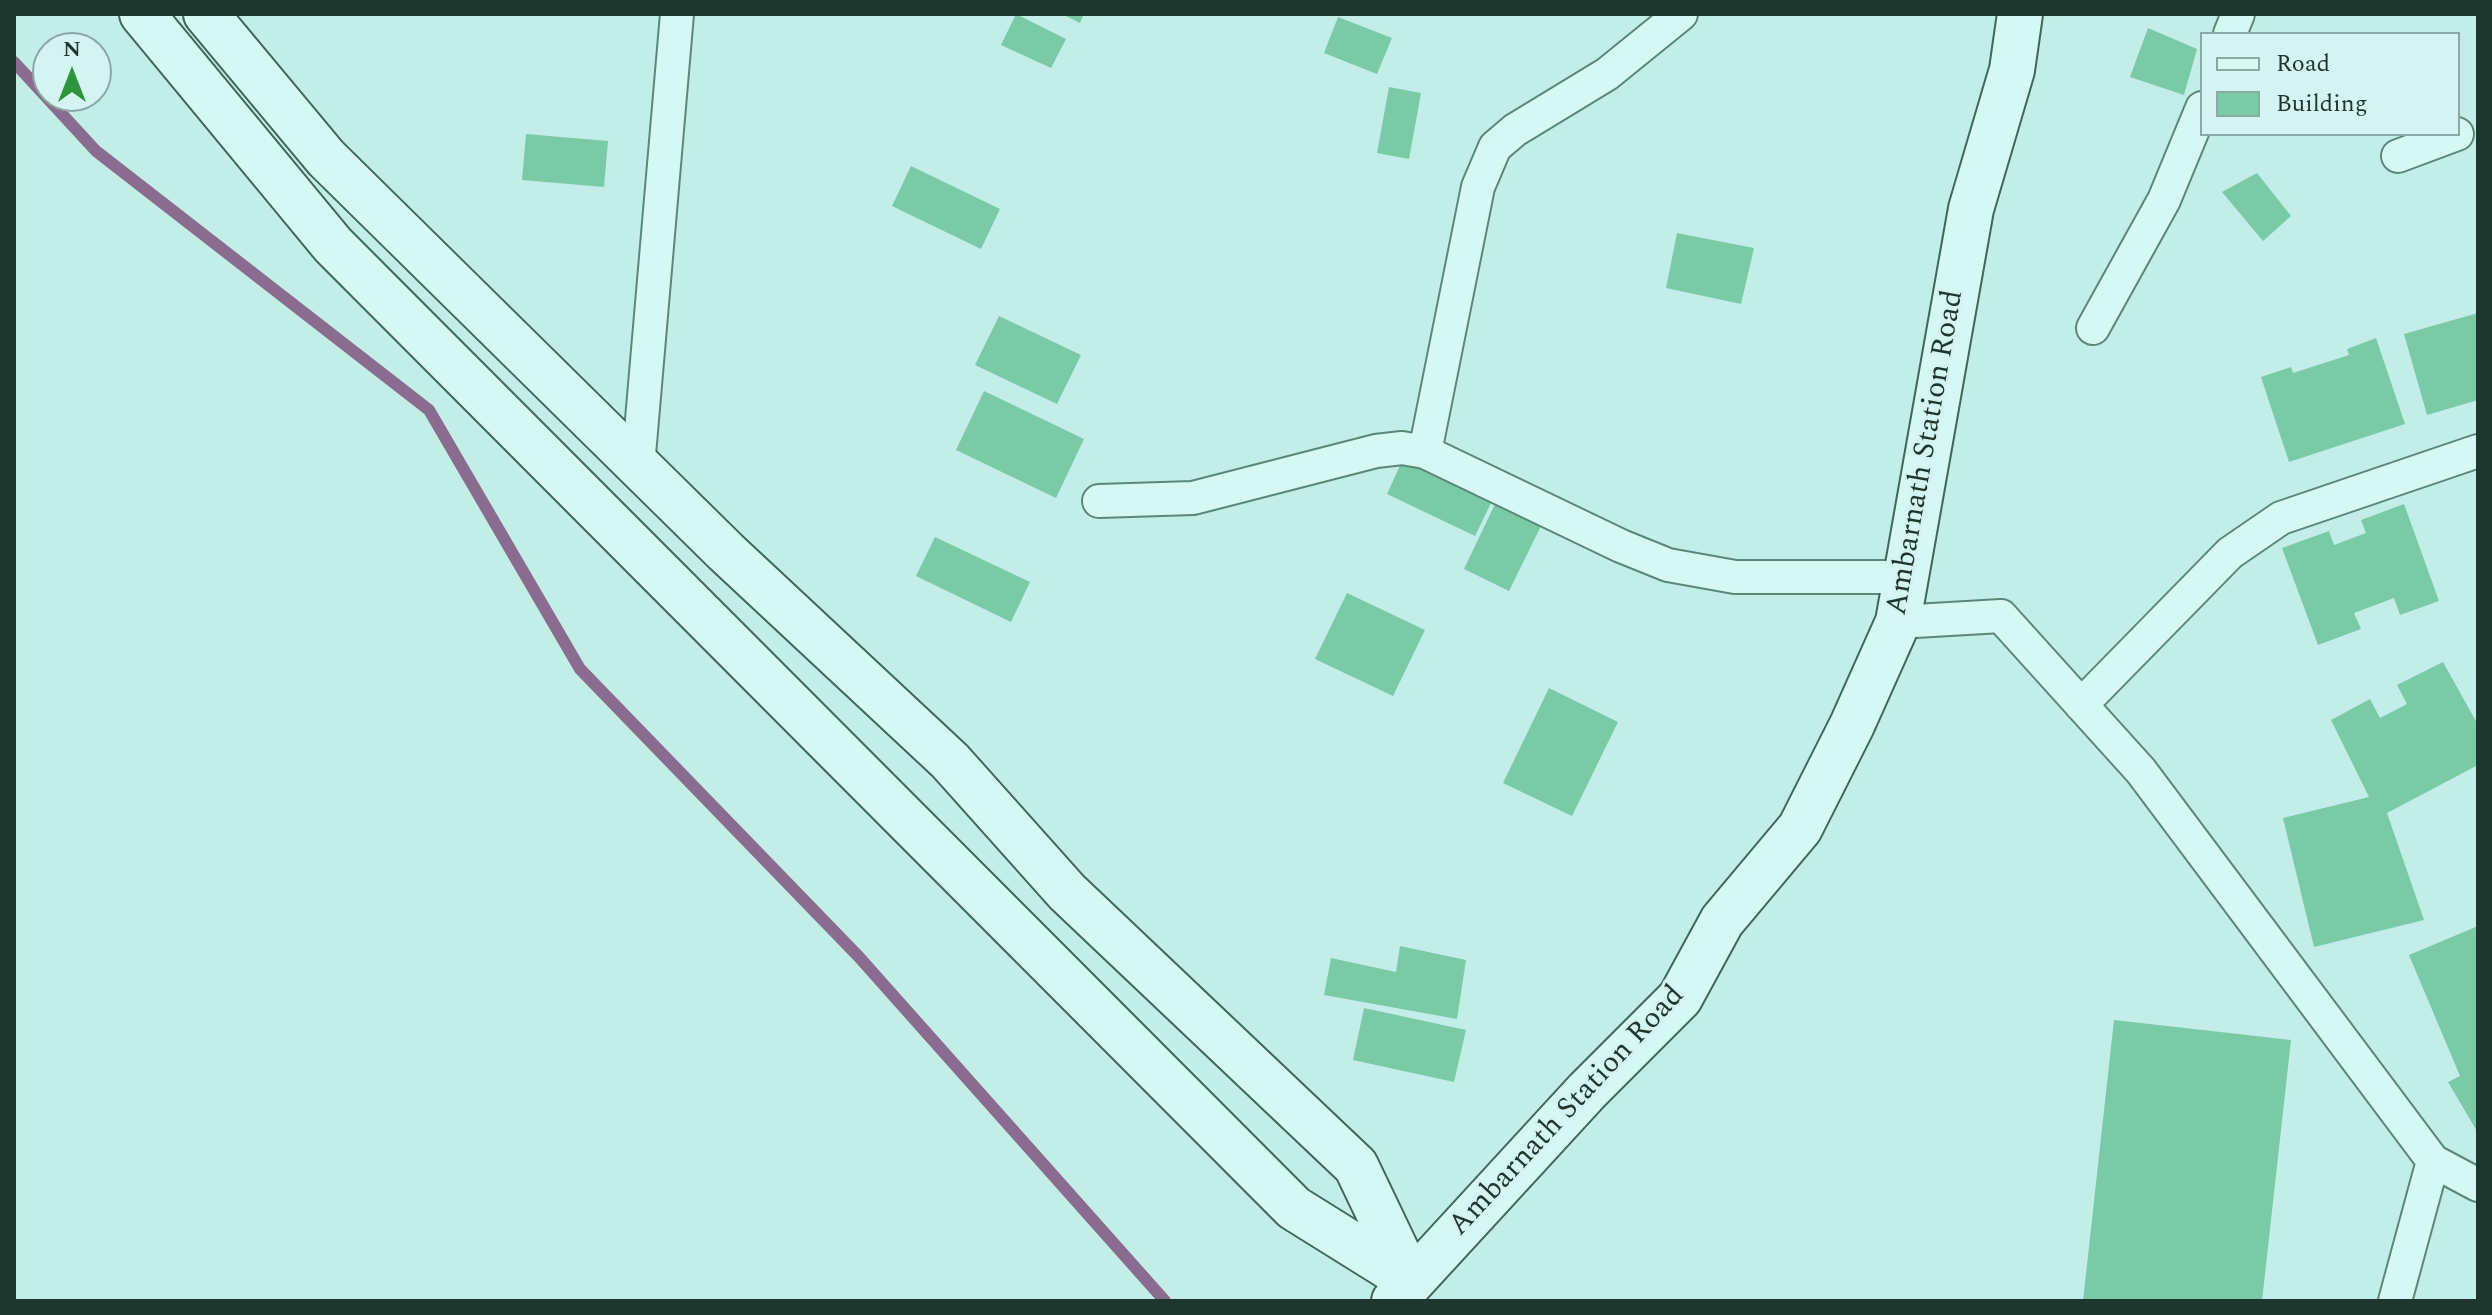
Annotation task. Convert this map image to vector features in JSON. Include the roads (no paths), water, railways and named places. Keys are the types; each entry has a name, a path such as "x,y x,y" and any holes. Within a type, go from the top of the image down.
{"main road":[{"path":"142,14 333,245 1294,1208 1402,1291"},
{"path":"206,14 326,158 726,552 950,761 1067,892 1356,1166 1402,1291"},
{"name":"Ambarnath Station Road","path":"1402,1291 1587,1091 1680,998 1722,921 1800,828 1852,725 1898,622 1971,209 2012,70 2020,14"}],"street":[{"path":"638,466 677,14"},
{"path":"1425,452 1478,187 1495,147 1515,130 1607,74 1681,14"},
{"path":"2093,328 2164,200 2200,113"},
{"path":"2398,156 2452,136"},
{"path":"1099,501 1193,498 1376,451 1402,448 1425,452 1621,546 1668,565 1735,577 1906,577"},
{"path":"2081,705 2230,553 2281,518 2478,451"},
{"path":"1898,622 2001,616 2141,771 2433,1161 2478,1185"},
{"path":"2395,1301 2433,1161"}],"waterway":[{"path":"14,62 96,151 429,410 580,669 859,957 1165,1301"}]}
